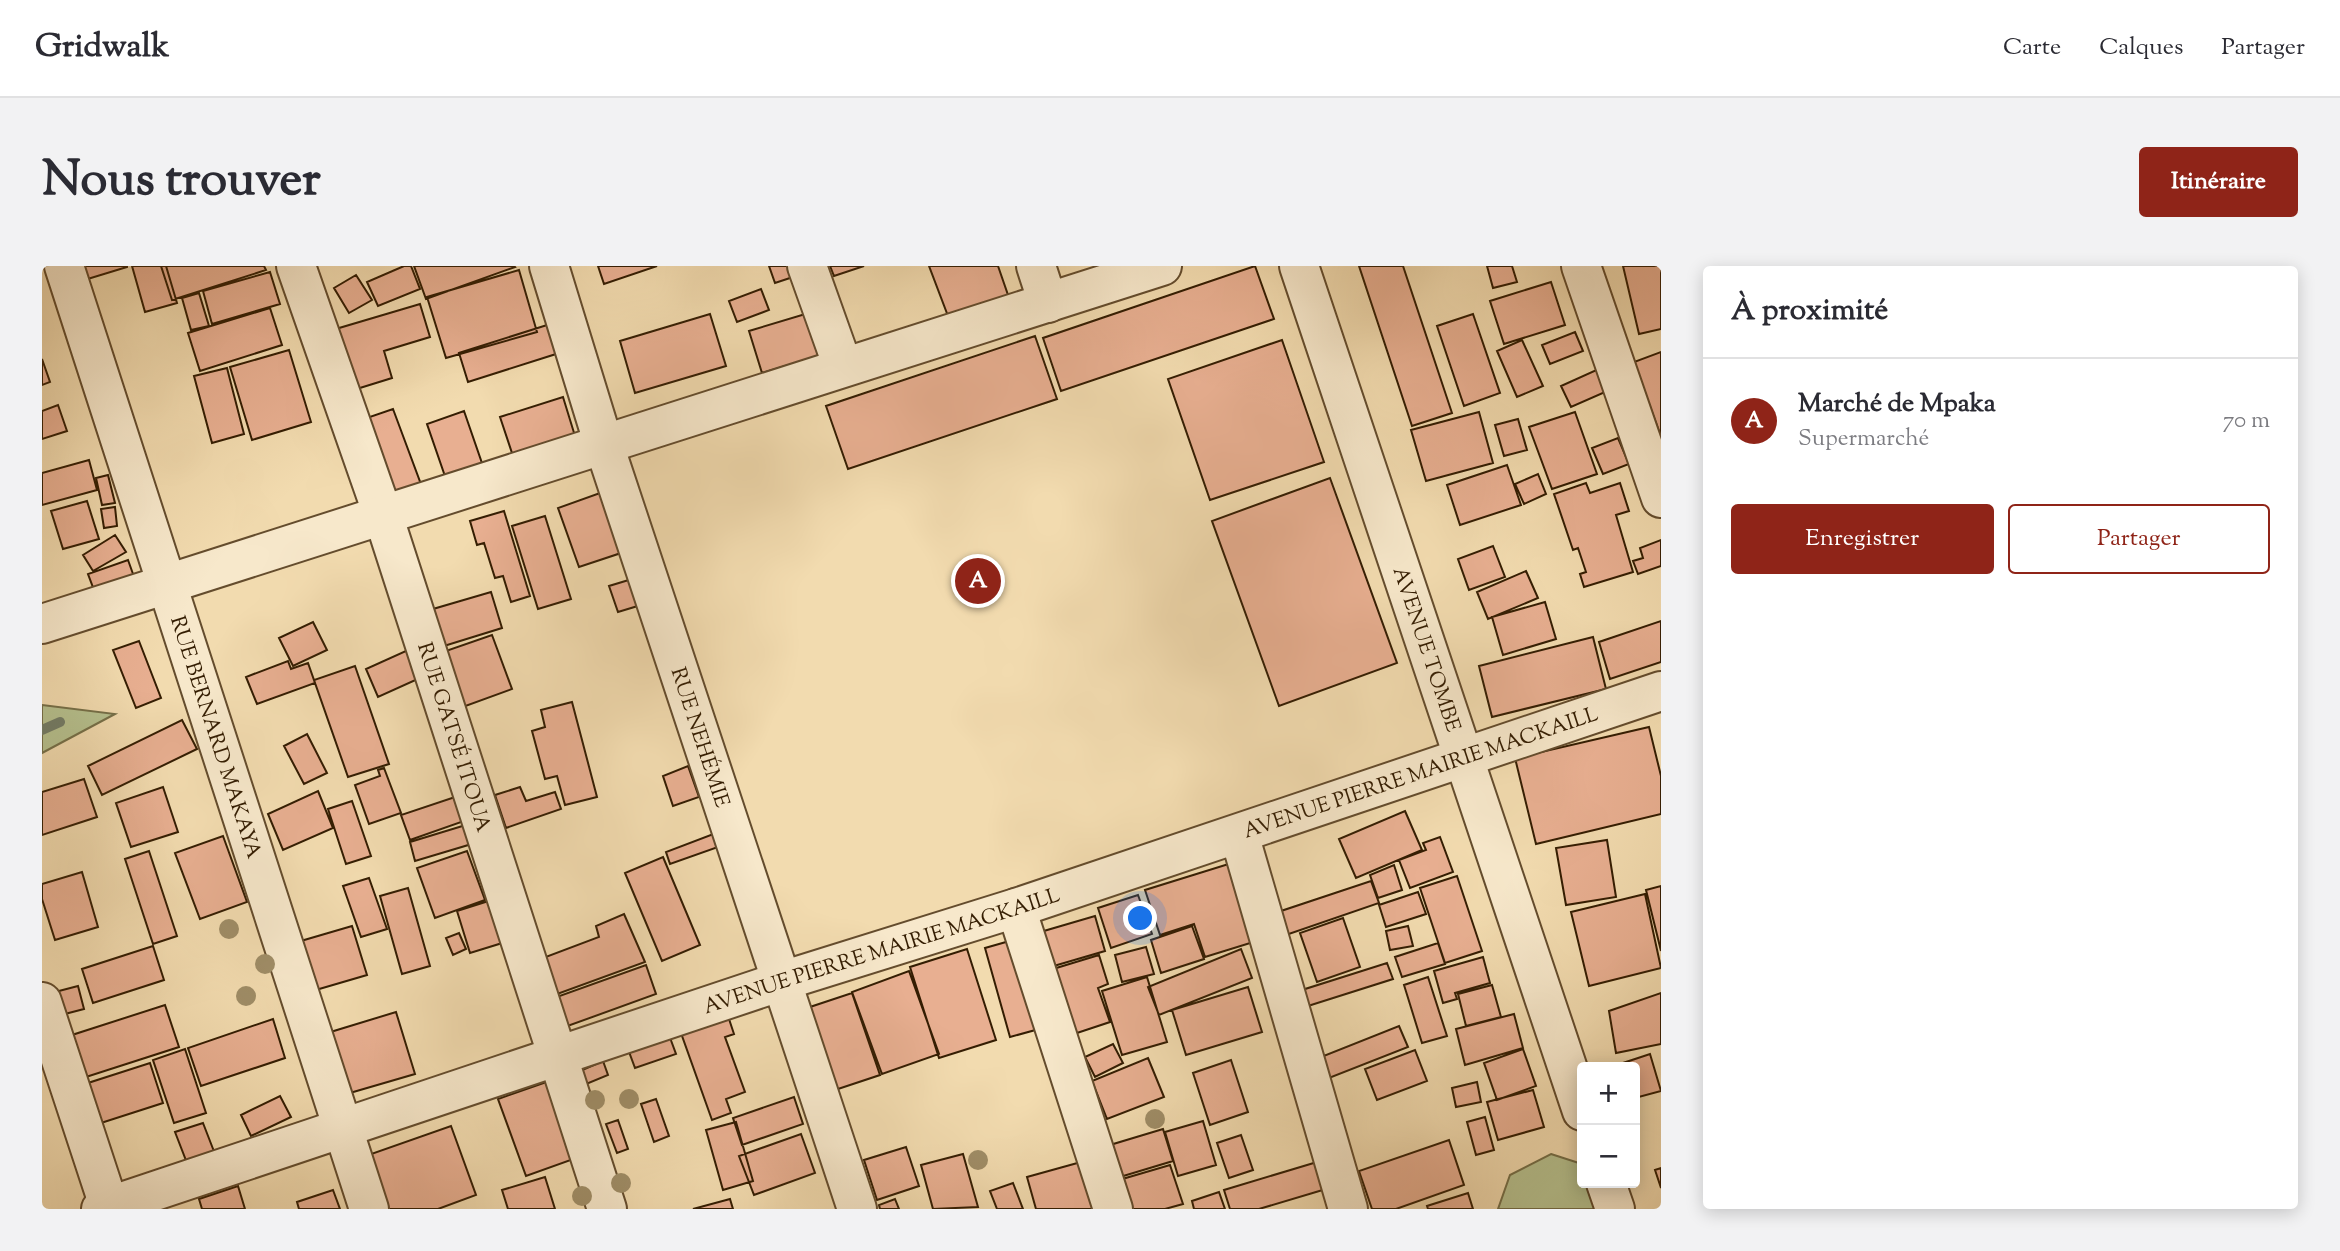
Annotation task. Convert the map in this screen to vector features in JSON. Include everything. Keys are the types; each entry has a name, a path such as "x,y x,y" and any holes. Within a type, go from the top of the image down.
{"street":[{"name":"RUE BERNARD MAKAYA","path":"64,266 369,1209"},
{"name":"RUE GATSÉ ITOUA","path":"296,266 383,515 607,1209"},
{"name":"RUE NEHÉMIE","path":"549,266 603,442 857,1209"},
{"path":"807,266 843,367"},
{"path":"1037,266 1048,303"},
{"path":"42,624 603,442 1162,266"},
{"name":"AVENUE TOMBE","path":"1299,266 1577,1096"},
{"path":"1581,266 1661,498"},
{"name":"AVENUE PIERRE MAIRIE MACKAILL","path":"107,1208 782,981 1240,834 1661,691"},
{"path":"1240,834 1348,1209"},
{"path":"1016,908 1113,1209"},
{"path":"42,1002 107,1208"},
{"path":"1608,1188 1615,1209"}],"green space":[{"path":"42,705 115,714 42,753"},
{"path":"1551,1154 1577,1162 1577,1188 1600,1188 1599,1209 1498,1209 1510,1175"}],"building":[{"path":"62,266 127,266 127,267 68,285"},
{"path":"132,266 166,266 177,303 145,312"},
{"path":"161,266 264,266 266,270 172,300"},
{"path":"404,266 411,266 420,289 378,306 367,282"},
{"path":"414,266 514,266 515,267 426,299"},
{"path":"598,266 657,266 604,284"},
{"path":"769,266 803,266 805,273 775,283"},
{"path":"830,266 864,266 834,276"},
{"path":"929,266 998,266 1008,295 948,316"},
{"path":"1255,266 1274,319 1061,391 1043,338"},
{"path":"1359,266 1403,266 1452,413 1412,426"},
{"path":"1487,266 1512,266 1517,282 1493,288"},
{"path":"1623,266 1661,266 1661,329 1639,334"},
{"path":"519,270 537,332 446,358 427,297"},
{"path":"270,272 280,304 212,324 203,291"},
{"path":"356,275 372,300 349,313 334,288"},
{"path":"1551,282 1565,325 1504,344 1490,301"},
{"path":"761,289 769,310 737,322 729,301"},
{"path":"199,293 209,326 191,330 182,298"},
{"path":"420,304 430,337 384,351 392,378 347,392 329,331"},
{"path":"270,308 282,345 200,371 188,333"},
{"path":"812,312 825,354 762,373 749,331"},
{"path":"710,314 726,366 635,393 620,341"},
{"path":"1473,314 1500,393 1464,406 1437,326"},
{"path":"547,325 556,354 468,382 459,353"},
{"path":"1575,332 1583,351 1550,364 1542,345"},
{"path":"1035,336 1057,399 848,469 826,406"},
{"path":"1282,340 1324,462 1210,500 1168,379"},
{"path":"1522,340 1543,386 1517,397 1497,351"},
{"path":"289,350 311,422 252,440 230,367"},
{"path":"1661,352 1661,437 1634,362"},
{"path":"42,359 50,382 42,385"},
{"path":"1603,367 1612,389 1571,407 1561,386"},
{"path":"227,368 244,434 212,443 194,376"},
{"path":"563,397 575,436 513,456 500,417"},
{"path":"58,405 67,431 42,439 42,411"},
{"path":"393,409 422,487 382,501 352,423"},
{"path":"464,411 484,469 447,482 427,424"},
{"path":"1479,412 1493,463 1426,481 1411,430"},
{"path":"1575,412 1597,474 1552,489 1529,427"},
{"path":"1518,419 1527,450 1504,456 1495,425"},
{"path":"1618,438 1629,464 1603,474 1592,448"},
{"path":"89,460 97,490 42,505 42,473"},
{"path":"1507,465 1521,505 1460,525 1447,485"},
{"path":"1538,474 1546,494 1524,504 1515,484"},
{"path":"108,475 115,503 102,505 96,478"},
{"path":"1330,478 1397,663 1279,706 1212,521"},
{"path":"1586,483 1590,493 1620,483 1629,511 1616,515 1633,572 1584,587 1580,574 1586,572 1578,548 1573,550 1554,494"},
{"path":"600,493 621,553 579,567 558,508"},
{"path":"87,501 99,539 63,549 51,511"},
{"path":"115,507 117,526 104,528 101,509"},
{"path":"504,511 530,596 511,602 503,576 495,578 484,543 477,545 470,521"},
{"path":"545,516 571,599 538,609 512,526"},
{"path":"115,535 126,552 93,571 83,555"},
{"path":"1661,540 1661,566 1638,574 1633,561 1643,558 1640,548"},
{"path":"1493,546 1505,577 1469,590 1458,559"},
{"path":"128,560 137,585 97,598 88,574"},
{"path":"1526,571 1538,598 1488,619 1477,592"},
{"path":"632,579 641,605 618,612 609,586"},
{"path":"491,592 502,628 444,646 433,609"},
{"path":"1545,602 1556,639 1503,655 1492,617"},
{"path":"1661,621 1661,662 1610,679 1599,642"},
{"path":"313,622 327,650 293,666 279,638"},
{"path":"492,635 512,689 460,708 440,653"},
{"path":"1593,637 1606,689 1492,717 1479,666"},
{"path":"139,641 161,698 136,708 113,650"},
{"path":"408,650 420,678 378,697 366,669"},
{"path":"288,661 291,669 308,663 315,683 257,704 246,677"},
{"path":"355,666 389,764 348,777 314,680"},
{"path":"572,702 597,797 565,805 557,776 545,779 532,731 545,727 541,710"},
{"path":"182,720 197,749 102,795 88,766"},
{"path":"1649,727 1661,776 1661,814 1536,844 1515,758"},
{"path":"307,734 327,773 304,784 284,746"},
{"path":"688,766 699,797 673,806 663,776"},
{"path":"384,768 401,813 369,824 355,785 380,776 378,770"},
{"path":"84,779 97,817 42,835 42,792"},
{"path":"163,787 178,832 131,847 116,803"},
{"path":"520,787 526,801 555,792 561,809 506,828 495,795"},
{"path":"318,791 333,828 283,850 268,814"},
{"path":"458,796 467,820 410,840 401,815"},
{"path":"352,801 371,856 346,864 328,809"},
{"path":"1405,811 1422,850 1356,878 1339,839"},
{"path":"469,824 475,843 415,861 410,842"},
{"path":"716,833 721,846 670,864 666,852"},
{"path":"223,836 247,902 200,919 175,853"},
{"path":"1440,837 1453,872 1410,888 1399,860 1426,850 1423,843"},
{"path":"1607,840 1616,897 1566,905 1556,848"},
{"path":"149,851 177,936 153,944 125,859"},
{"path":"467,851 485,900 435,918 417,868"},
{"path":"663,857 700,945 662,961 625,873"},
{"path":"1235,862 1238,873 1231,876 1245,921 1260,940 1205,957 1194,924 1160,935 1145,890"},
{"path":"1394,865 1402,890 1378,898 1370,875"},
{"path":"82,872 98,927 55,940 42,899 42,884"},
{"path":"1457,876 1482,951 1445,963 1420,888"},
{"path":"369,878 387,929 361,937 343,886"},
{"path":"1371,881 1379,903 1283,936 1275,913"},
{"path":"1661,886 1661,951 1646,890"},
{"path":"408,888 430,966 402,974 380,896"},
{"path":"1418,892 1426,914 1386,927 1379,905"},
{"path":"1645,894 1661,968 1589,986 1571,912"},
{"path":"1138,895 1152,934 1111,948 1098,908"},
{"path":"498,898 512,940 470,953 457,911"},
{"path":"624,914 645,962 549,997 535,961 599,937 596,926"},
{"path":"1095,916 1105,951 1047,968 1037,933"},
{"path":"1343,918 1360,967 1317,982 1300,933"},
{"path":"352,926 367,975 309,992 294,943"},
{"path":"1192,926 1204,959 1161,973 1151,940"},
{"path":"1408,926 1413,946 1390,950 1386,931"},
{"path":"459,933 466,949 453,955 446,938"},
{"path":"1013,940 1039,1029 1010,1037 985,948"},
{"path":"1438,943 1445,964 1402,977 1395,957"},
{"path":"153,946 164,980 93,1003 82,969"},
{"path":"1146,947 1154,974 1122,982 1115,955"},
{"path":"967,949 996,1040 939,1058 910,967"},
{"path":"1241,949 1252,978 1159,1015 1148,987"},
{"path":"1099,955 1108,984 1098,988 1110,1022 1074,1034 1053,969"},
{"path":"1483,957 1490,983 1455,993 1457,999 1443,1003 1434,971"},
{"path":"1387,963 1393,979 1308,1006 1302,990"},
{"path":"646,965 656,994 562,1028 551,999"},
{"path":"909,971 939,1054 882,1074 852,992"},
{"path":"1147,977 1167,1042 1122,1055 1102,991"},
{"path":"1428,977 1447,1036 1422,1043 1404,985"},
{"path":"1492,985 1501,1017 1466,1026 1458,994"},
{"path":"78,986 84,1009 61,1015 55,992"},
{"path":"1248,987 1262,1032 1186,1055 1172,1010"},
{"path":"852,993 880,1075 826,1093 798,1011"},
{"path":"1661,993 1661,1044 1616,1053 1609,1011"},
{"path":"165,1005 179,1047 86,1077 72,1035"},
{"path":"396,1012 415,1074 343,1095 324,1034"},
{"path":"1514,1014 1523,1048 1465,1065 1456,1029"},
{"path":"728,1016 734,1034 725,1037 745,1092 726,1099 731,1113 712,1120 681,1033"},
{"path":"273,1019 285,1058 201,1086 188,1048"},
{"path":"1399,1026 1408,1047 1329,1078 1321,1057"},
{"path":"669,1035 676,1054 635,1068 628,1049"},
{"path":"1113,1044 1123,1063 1095,1077 1085,1057"},
{"path":"185,1049 206,1113 174,1123 153,1060"},
{"path":"1523,1049 1536,1086 1497,1100 1484,1063"},
{"path":"1415,1050 1427,1081 1377,1100 1365,1069"},
{"path":"1650,1054 1661,1091 1640,1097 1640,1062 1626,1062"},
{"path":"1148,1058 1164,1097 1107,1119 1092,1081"},
{"path":"1231,1060 1248,1112 1210,1125 1193,1073"},
{"path":"603,1061 608,1075 579,1087 573,1074"},
{"path":"150,1063 163,1103 101,1123 88,1083"},
{"path":"555,1079 582,1156 526,1176 498,1099"},
{"path":"1477,1082 1481,1102 1456,1107 1452,1088"},
{"path":"1533,1090 1544,1127 1498,1140 1487,1102"},
{"path":"280,1096 291,1117 251,1136 241,1115"},
{"path":"794,1097 803,1124 742,1145 733,1118"},
{"path":"656,1099 669,1136 654,1142 641,1104"},
{"path":"1485,1117 1494,1150 1476,1155 1467,1122"},
{"path":"618,1120 628,1149 617,1153 606,1124"},
{"path":"1203,1121 1216,1165 1178,1176 1165,1132"},
{"path":"736,1122 753,1181 723,1190 706,1130"},
{"path":"203,1123 215,1154 187,1163 175,1132"},
{"path":"451,1126 476,1195 438,1209 372,1209 354,1160"},
{"path":"1163,1129 1173,1161 1120,1177 1110,1145"},
{"path":"801,1134 815,1173 754,1195 739,1156"},
{"path":"1241,1135 1253,1170 1229,1178 1217,1143"},
{"path":"1449,1140 1464,1185 1396,1209 1372,1209 1359,1171"},
{"path":"906,1147 919,1186 877,1200 864,1160"},
{"path":"963,1154 978,1207 933,1209 921,1165"},
{"path":"1327,1159 1336,1186 1259,1209 1230,1209 1224,1190"},
{"path":"1081,1162 1094,1209 1036,1209 1027,1177"},
{"path":"1170,1165 1183,1204 1165,1209 1128,1209 1119,1180"},
{"path":"1661,1168 1661,1188 1655,1170"},
{"path":"545,1177 555,1209 508,1209 502,1190"},
{"path":"1013,1183 1023,1209 997,1209 990,1191"},
{"path":"238,1186 245,1209 202,1209 199,1199"},
{"path":"333,1190 340,1209 299,1209 297,1202"},
{"path":"1219,1192 1225,1209 1194,1209 1192,1201"},
{"path":"1468,1193 1473,1209 1428,1209 1427,1206"},
{"path":"730,1199 733,1209 693,1209"},
{"path":"895,1199 899,1209 880,1209 879,1205"}],"waterway":[{"path":"42,730 60,722"}],"place":[{"name":"Marché de Mpaka","path":"978,581"}]}
